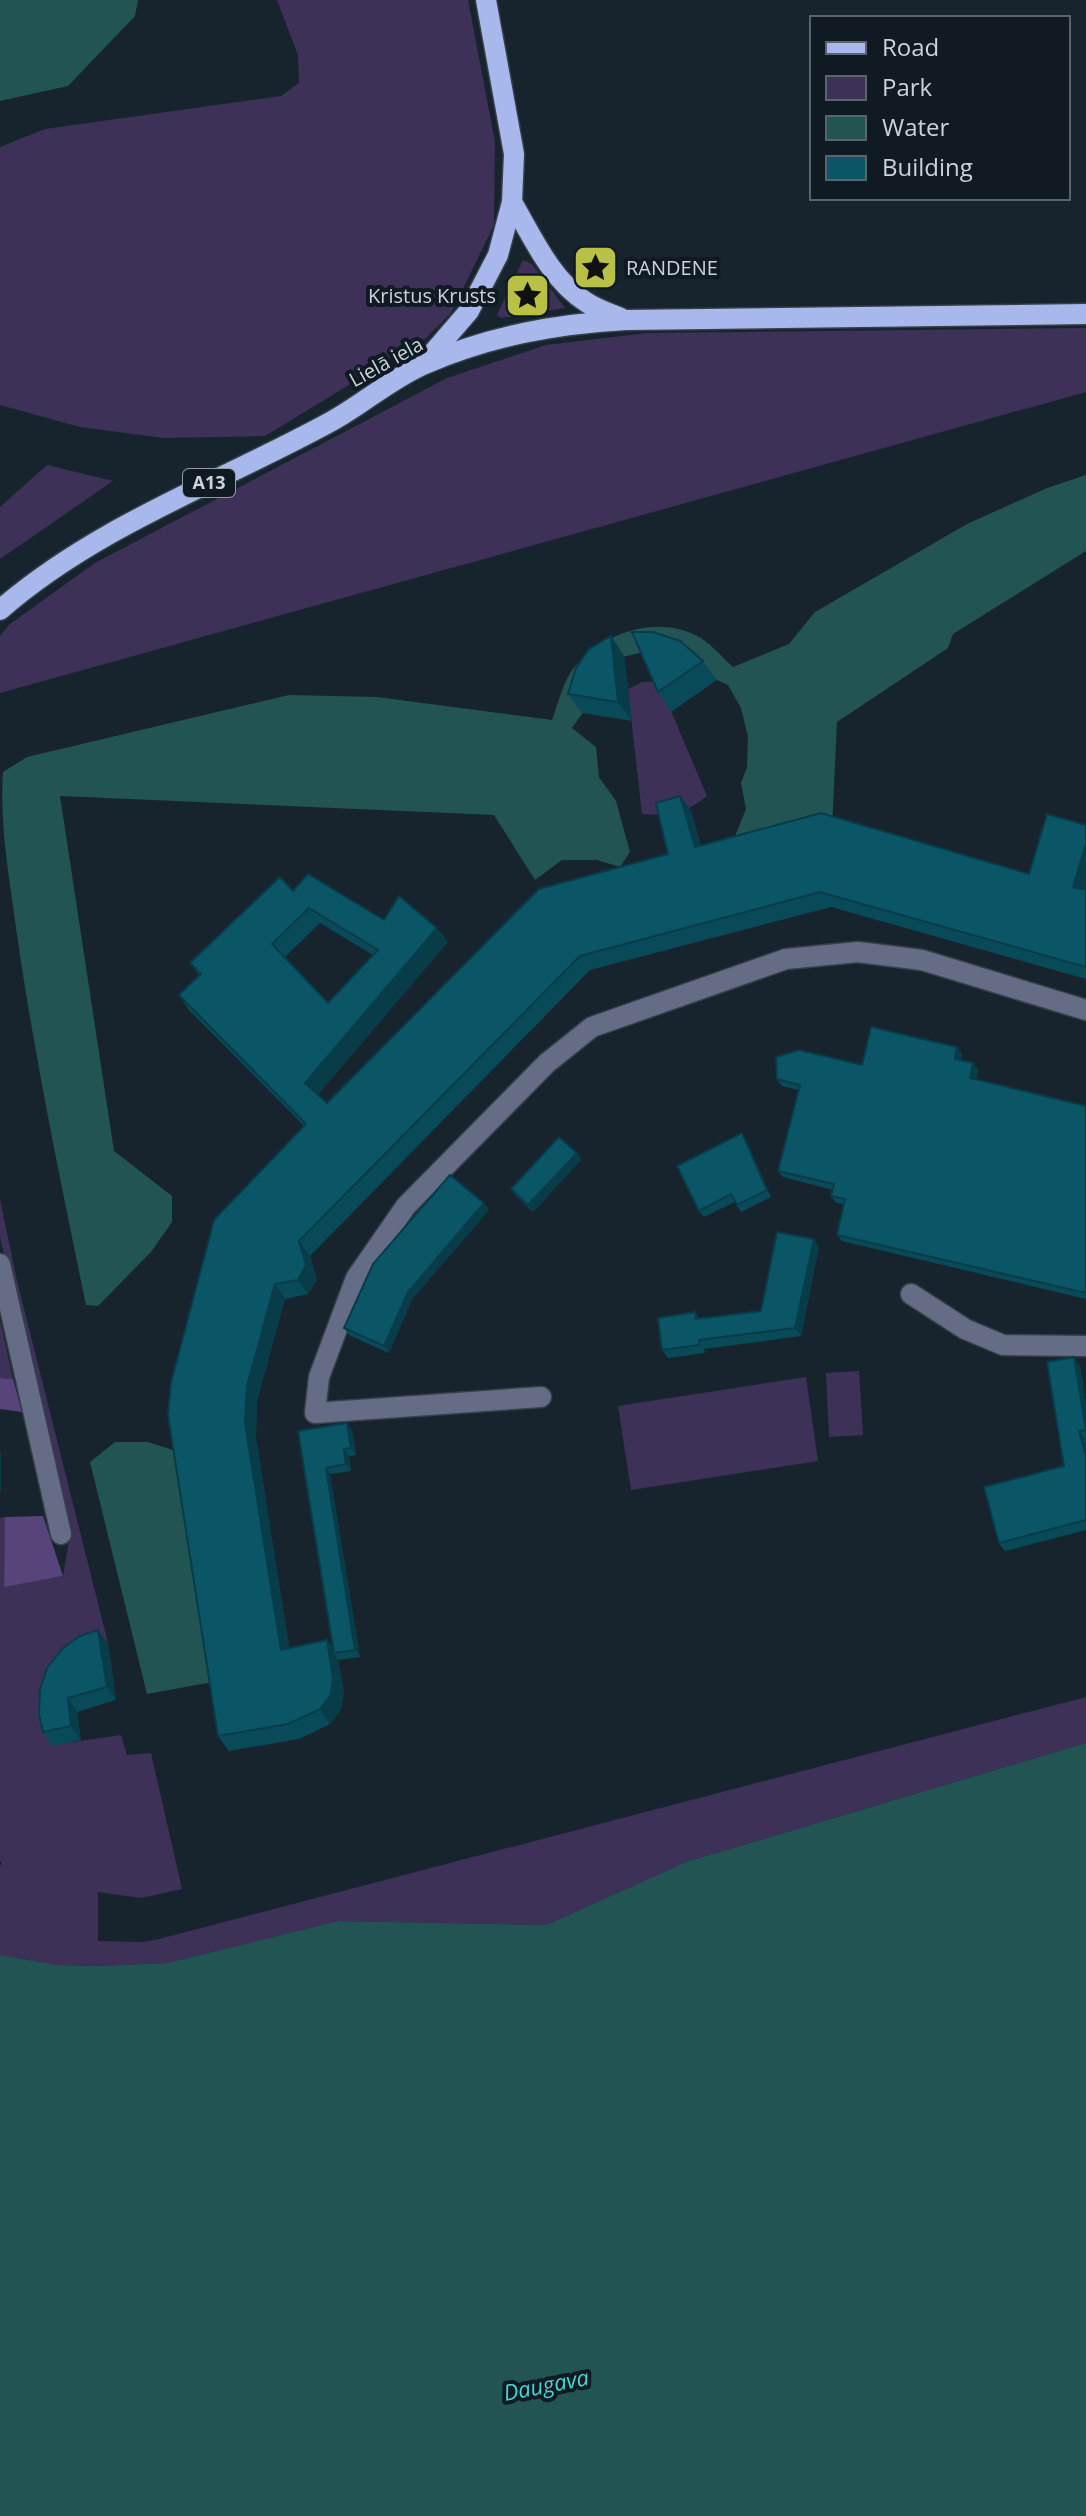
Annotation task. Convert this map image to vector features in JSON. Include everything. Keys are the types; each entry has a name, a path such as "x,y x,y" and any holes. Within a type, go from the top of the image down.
{"main road":[{"name":"A13","path":"422,365 469,311 498,255 512,202 514,154 486,0"},
{"path":"512,202 547,262 565,282 586,302 626,320"},
{"name":"Lielā iela","path":"0,610 34,580 107,537 333,420 422,365 530,330 572,323 626,320 1086,314"}],"lane":[{"path":"541,1397 315,1413 319,1377 356,1278 406,1206 547,1063 592,1027 786,959 858,952 922,960 1086,1010"},
{"path":"0,1264 61,1534"},
{"path":"911,1294 965,1329 1003,1345 1086,1346"}],"green space":[{"path":"277,0 468,0 495,142 494,225 451,313 426,338 265,436 164,438 80,427 0,405 0,147 45,129 281,96 299,83 298,55"},
{"path":"523,260 532,264 565,308 501,318 497,315"},
{"path":"1086,328 1086,392 0,693 0,636 10,624 95,563 447,378 546,345 647,333"},
{"path":"47,465 113,481 0,559 0,507"},
{"path":"642,682 669,684 668,704 707,796 683,811 642,814 628,689"},
{"path":"0,1199 17,1281 108,1643 89,1649 52,1745 121,1735 127,1755 151,1753 182,1889 141,1898 98,1892 98,1941 142,1942 159,1939 1086,1697 1086,1743 686,1862 546,1925 338,1921 167,1963 58,1965 0,1955 0,1518 5,1517 4,1586 63,1576 70,1535 0,1237"},
{"path":"0,1320 13,1379 0,1378"},
{"path":"859,1371 863,1435 829,1437 826,1373"},
{"path":"806,1377 818,1461 631,1490 618,1406"}],"shaded area":[{"path":"0,1378 13,1379 22,1412 0,1409"},
{"path":"43,1516 63,1576 4,1587 5,1517"}],"water":[{"path":"0,0 138,0 135,16 68,86 0,101"},
{"path":"1086,475 1086,551 953,634 948,648 837,722 832,828 727,856 746,809 741,783 747,767 748,737 741,708 728,685 693,660 643,652 623,657 572,728 596,747 599,777 616,801 630,852 620,867 597,860 562,860 535,880 494,815 60,796 114,1151 172,1196 172,1222 151,1252 98,1306 86,1305 45,1102 19,950 4,835 3,772 27,757 289,695 377,697 552,720 569,674 585,656 615,636 650,627 685,631 705,641 733,667 789,644 815,612 967,524 1047,488"},
{"path":"115,1442 148,1442 182,1453 218,1681 147,1694 90,1462"},
{"name":"Daugava","path":"1086,1743 1086,2516 0,2516 0,1955 58,1965 167,1963 338,1921 546,1925 686,1862"}],"building":[{"path":"632,632 653,632 680,641 703,661 658,692"},
{"path":"611,636 618,702 568,694 576,668 589,649"},
{"path":"680,796 695,847 821,813 1029,874 1047,814 1086,825 1086,844 1073,887 1086,890 1086,967 820,892 580,956 299,1241 306,1265 298,1280 275,1284 247,1386 245,1423 281,1650 327,1640 333,1678 331,1694 320,1709 288,1724 218,1736 168,1415 171,1383 214,1220 306,1124 179,995 201,974 190,963 280,877 293,891 308,874 384,920 399,896 437,928 305,1083 327,1103 539,889 668,854 656,803","holes":["309,908 378,950 328,1003 272,944"]},
{"path":"871,1027 957,1047 955,1059 973,1063 970,1078 1086,1106 1086,1293 837,1235 845,1199 831,1196 834,1184 778,1171 800,1085 777,1079 776,1057 799,1050 862,1065"},
{"path":"742,1133 767,1190 737,1205 731,1194 699,1211 677,1166"},
{"path":"559,1137 577,1153 528,1205 511,1189"},
{"path":"450,1175 484,1203 408,1292 384,1346 344,1328 373,1264"},
{"path":"777,1232 814,1239 795,1328 699,1340 699,1345 662,1350 658,1318 695,1312 696,1319 761,1311"},
{"path":"1074,1357 1086,1430 1079,1431 1086,1456 1086,1520 999,1543 984,1487 1064,1466 1047,1362"},
{"path":"347,1423 351,1448 344,1449 346,1464 326,1468 355,1650 334,1653 298,1431"},
{"path":"98,1630 107,1687 68,1698 71,1726 43,1732 39,1715 40,1690 47,1668 63,1648 80,1636"}],"place":[{"name":"RANDENE","path":"595,268"},
{"name":"Kristus Krusts","path":"527,296"}]}
